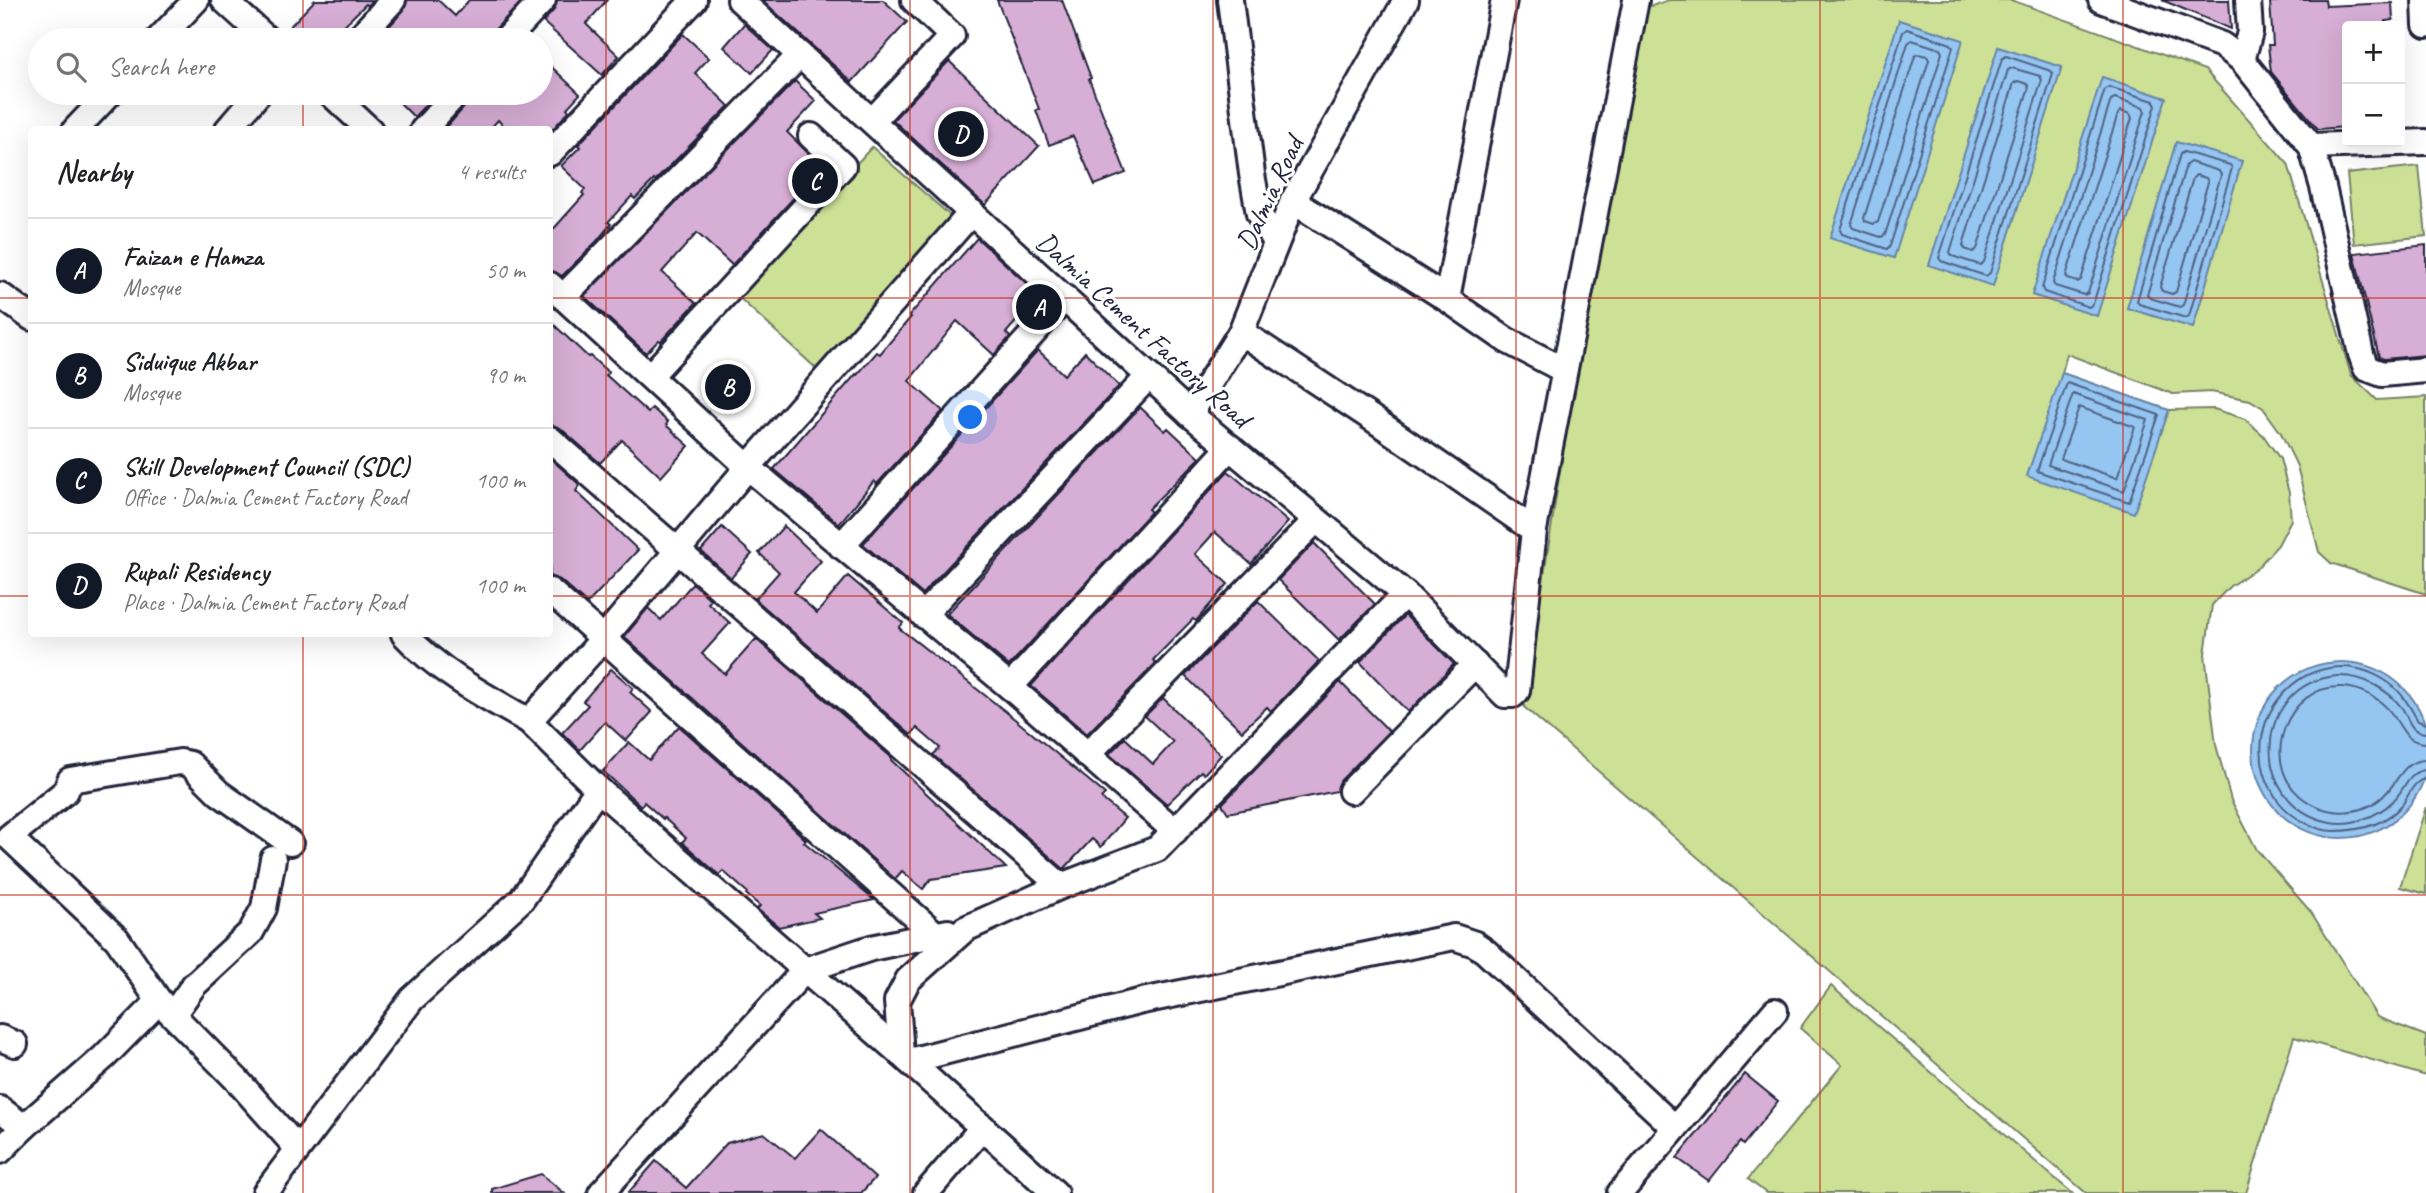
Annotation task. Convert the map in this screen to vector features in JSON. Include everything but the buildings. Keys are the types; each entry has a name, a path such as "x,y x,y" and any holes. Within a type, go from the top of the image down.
{"street":[{"path":"169,28 196,0"},
{"path":"368,28 393,0"},
{"path":"517,28 543,0"},
{"path":"553,150 694,0"},
{"name":"Dalmia Cement Factory Road","path":"740,0 1190,414 1405,594 1505,695 1513,695 1517,691 1534,530"},
{"path":"872,121 952,36 914,0"},
{"path":"1230,0 1259,214 1276,242"},
{"name":"Dalmia Road","path":"1190,414 1241,332 1293,201 1406,0"},
{"path":"1447,299 1504,0"},
{"path":"1241,332 1534,530 1636,0"},
{"path":"2101,0 2222,45 2242,60 2311,146 2366,368 2382,374 2426,370"},
{"path":"2242,60 2249,32 2248,0"},
{"path":"2425,0 2426,25"},
{"path":"237,5 257,28"},
{"path":"800,55 556,291 748,467 1010,687 1175,831"},
{"path":"79,126 99,105"},
{"path":"231,126 249,105"},
{"path":"343,105 366,126"},
{"path":"427,126 446,105"},
{"path":"650,376 843,166 811,136"},
{"path":"2311,146 2426,142"},
{"path":"1293,201 1506,340 1564,370"},
{"path":"529,721 972,212"},
{"path":"0,295 28,315"},
{"path":"841,545 1065,298"},
{"path":"923,615 1149,376"},
{"path":"553,442 1061,886"},
{"path":"1010,687 1230,447"},
{"path":"1087,755 1317,520"},
{"path":"553,594 935,934"},
{"path":"601,1193 805,970 871,948 965,929 1061,886 1157,849 1405,594"},
{"path":"407,637 419,650 464,684 529,721 598,789 1055,1193"},
{"path":"1352,792 1475,664"},
{"path":"0,1151 24,1126 104,1057 167,1007 194,985 251,932 264,908 281,851 191,764 180,762 70,780 66,791 9,837 117,939 167,1007 298,1149"},
{"path":"265,1193 412,999 522,899 598,789"},
{"path":"905,1058 897,1001 908,980 965,929"},
{"path":"905,1058 1142,1001 1454,937 1475,944 1485,951 1675,1128"},
{"path":"1620,1193 1775,1011"},
{"path":"0,1109 24,1126"},
{"path":"926,1193 983,1127"}],"green space":[{"path":"1669,0 2011,0 2205,70 2288,164 2351,375 2377,400 2426,397 2426,594 2331,563 2319,552 2297,466 2281,433 2263,408 2250,400 2211,392 2173,394 2067,354 2062,373 2169,410 2214,409 2245,419 2263,435 2280,459 2289,493 2291,520 2278,545 2256,569 2230,586 2212,605 2205,654 2216,745 2231,800 2257,850 2311,912 2377,1017 2426,1036 2426,1076 2294,1037 2246,1193 2086,1193 1524,707 1578,352 1648,7"},
{"path":"872,147 954,219 820,372 735,294"},
{"path":"2419,166 2426,236 2354,244 2347,174"},
{"path":"2426,807 2426,894 2400,887"},
{"path":"1831,986 2072,1193 1766,1193 1748,1179 1842,1065 1800,1028"}],"water":[{"path":"1899,20 1963,40 1894,258 1830,238"},
{"path":"1998,47 2062,67 1993,286 1929,265"},
{"path":"2102,77 2166,98 2097,316 2032,295"},
{"path":"2176,142 2242,161 2193,328 2127,308"},
{"path":"2062,373 2169,410 2134,513 2027,476"},
{"path":"2341,662 2375,669 2403,688 2422,716 2427,733 2427,767 2422,784 2403,812 2375,831 2341,838 2307,831 2279,812 2260,784 2253,750 2260,716 2279,688 2307,669"}],"place":[{"name":"Rupali Residency","path":"961,134"},
{"name":"Skill Development Council (SDC)","path":"815,181"},
{"name":"Faizan e Hamza","path":"1039,307"},
{"name":"Siduique Akbar","path":"728,387"}]}
